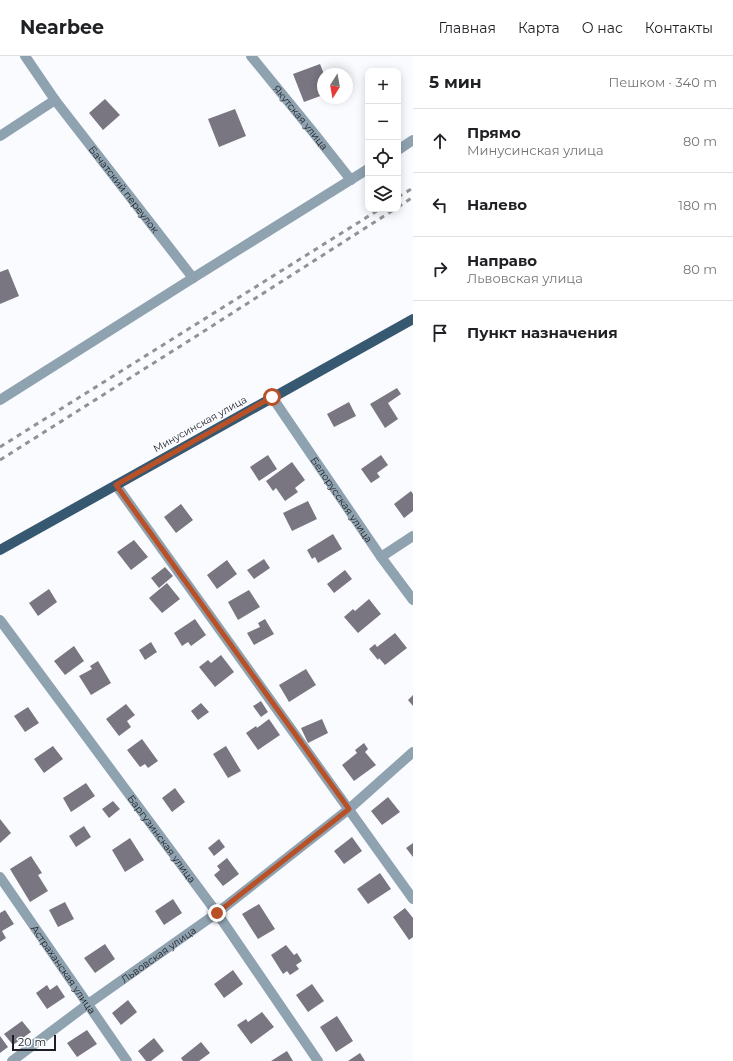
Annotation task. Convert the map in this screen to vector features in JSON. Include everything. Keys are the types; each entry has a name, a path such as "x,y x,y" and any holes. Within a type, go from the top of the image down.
{"main road":[{"name":"Минусинская улица","path":"0,550 272,397 413,320"}],"street":[{"name":"Бачатский переулок","path":"25,56 55,100 193,278"},
{"name":"Якутская улица","path":"251,56 350,180"},
{"path":"0,136 55,100"},
{"path":"401,148 413,140"},
{"path":"0,400 365,171"},
{"name":"Белорусская улица","path":"272,397 381,557 413,600"},
{"path":"116,485 413,899"},
{"path":"381,557 413,536"},
{"name":"Баргузинская улица","path":"0,620 217,913 318,1061"},
{"name":"Львовская улица","path":"12,1061 88,1004 217,913 349,809 413,752"},
{"name":"Астраханская улица","path":"0,878 127,1061"}],"building":[{"path":"320,64 322,68 317,68 317,97 304,102 293,74"},
{"path":"105,99 120,115 103,130 89,113"},
{"path":"235,109 246,136 219,147 208,119"},
{"path":"8,269 19,296 0,304 0,272"},
{"path":"397,388 401,394 388,403 398,419 385,428 370,404"},
{"path":"349,402 356,416 334,427 327,414"},
{"path":"268,455 277,469 259,481 250,467"},
{"path":"381,455 388,465 377,473 380,477 371,483 361,469"},
{"path":"292,462 305,480 295,488 298,492 285,501 276,488 273,491 266,481"},
{"path":"411,491 413,494 413,511 404,518 394,504"},
{"path":"308,501 317,519 292,531 283,513"},
{"path":"181,504 193,520 176,533 164,517"},
{"path":"333,534 342,549 318,563 315,557 312,559 307,550"},
{"path":"134,540 148,557 131,570 117,552"},
{"path":"264,559 270,568 254,579 247,570"},
{"path":"227,560 237,574 217,589 207,575"},
{"path":"165,567 173,576 159,588 151,578"},
{"path":"345,570 352,579 334,593 327,584"},
{"path":"167,583 180,599 162,613 149,598"},
{"path":"49,589 57,602 38,616 29,603"},
{"path":"249,590 260,607 238,620 228,602"},
{"path":"369,599 381,614 358,633 344,617 353,609 355,611"},
{"path":"195,619 206,635 191,646 188,642 182,646 174,633"},
{"path":"265,619 274,634 254,645 247,633 260,627 258,623"},
{"path":"395,633 407,648 385,665 379,658 378,660 369,649 375,644 377,647"},
{"path":"151,642 157,652 145,660 139,650"},
{"path":"74,646 84,661 65,675 54,661"},
{"path":"221,655 234,672 215,687 199,667 208,660 211,663"},
{"path":"98,661 111,683 91,695 79,676 92,669 90,666"},
{"path":"306,669 316,685 289,702 279,685"},
{"path":"413,695 413,706 408,700"},
{"path":"261,701 268,712 261,717 253,706"},
{"path":"201,703 209,712 198,720 191,711"},
{"path":"126,704 135,715 127,721 131,727 119,736 106,719"},
{"path":"28,707 39,723 25,732 14,716"},
{"path":"269,719 280,735 258,750 246,733 256,726 257,728"},
{"path":"322,719 328,733 308,743 301,728"},
{"path":"142,739 158,761 148,768 145,764 140,767 127,750"},
{"path":"364,743 368,749 365,752 376,765 354,781 342,765 357,753 355,750"},
{"path":"53,746 63,759 44,773 34,759"},
{"path":"226,746 241,771 228,778 213,754"},
{"path":"86,783 95,796 71,812 63,798"},
{"path":"175,788 185,802 172,812 162,798"},
{"path":"388,797 400,812 382,825 371,811"},
{"path":"113,801 120,809 109,818 102,809"},
{"path":"0,819 11,833 0,843"},
{"path":"84,826 91,837 76,847 69,836"},
{"path":"352,837 362,851 344,864 334,851"},
{"path":"130,838 144,860 125,872 112,850"},
{"path":"219,839 225,847 214,856 208,848"},
{"path":"413,843 413,857 406,848"},
{"path":"31,856 42,873 38,875 48,891 30,902 10,869"},
{"path":"227,858 239,874 223,886 214,875 220,870 217,866"},
{"path":"380,873 391,889 368,904 357,889"},
{"path":"173,899 182,913 164,925 155,911"},
{"path":"65,902 74,919 58,927 49,910"},
{"path":"259,904 275,929 258,939 242,914"},
{"path":"405,908 413,918 413,937 409,940 393,917"},
{"path":"5,910 14,924 2,931 6,938 0,942 0,913"},
{"path":"105,944 115,959 95,973 84,958"},
{"path":"286,945 294,955 297,953 302,961 296,965 299,969 290,975 287,971 283,974 271,955"},
{"path":"233,970 243,984 224,998 214,984"},
{"path":"312,984 324,1001 308,1012 296,995"},
{"path":"47,985 50,990 57,985 65,997 47,1009 36,993"},
{"path":"128,1000 137,1012 121,1025 112,1013"},
{"path":"262,1012 274,1027 251,1044 237,1025 246,1019 248,1022"},
{"path":"337,1016 353,1041 336,1052 320,1027"},
{"path":"22,1021 31,1032 13,1045 4,1034"},
{"path":"87,1030 97,1044 77,1057 67,1043"},
{"path":"0,1036 8,1047 0,1053"},
{"path":"154,1038 164,1051 151,1061 146,1061 138,1051"},
{"path":"201,1042 210,1053 199,1061 183,1061 181,1058"},
{"path":"287,1051 293,1061 271,1061"},
{"path":"360,1053 365,1061 348,1061"}],"railway":[{"path":"401,195 413,188"},
{"path":"401,205 413,197"},
{"path":"0,447 375,212"},
{"path":"0,460 390,212"}],"route":[{"path":"217,913 349,809 116,485 272,397"}]}
